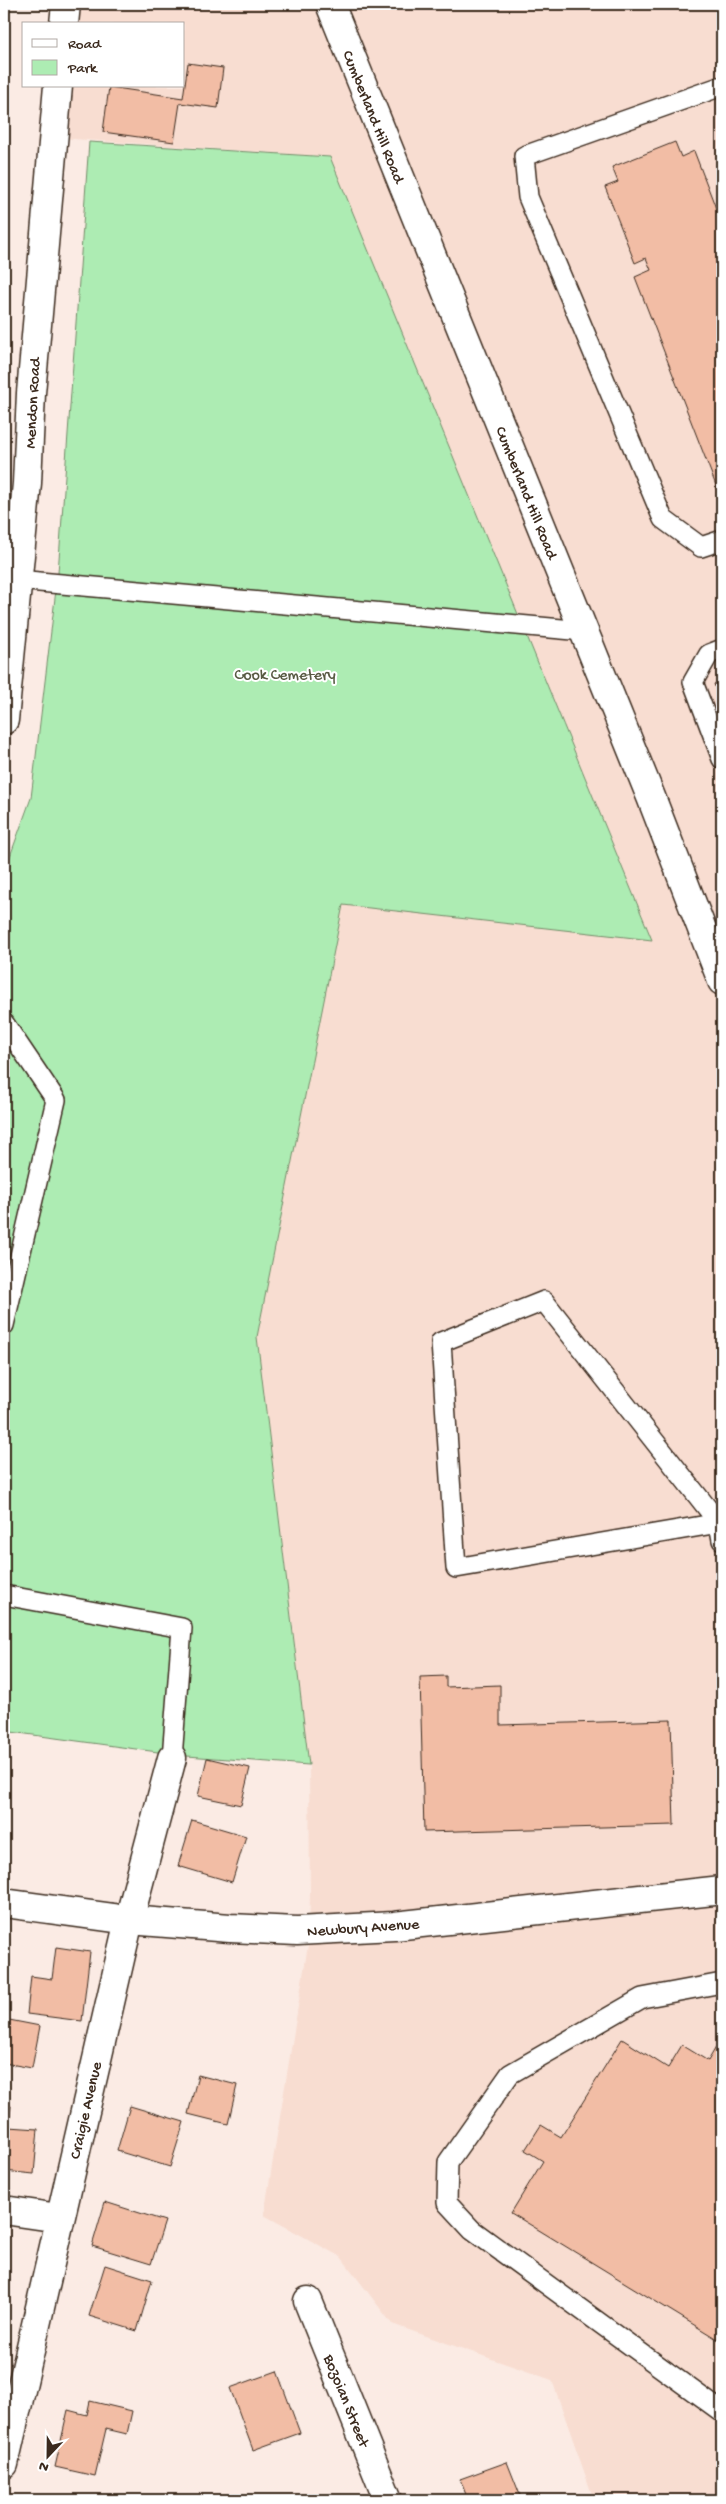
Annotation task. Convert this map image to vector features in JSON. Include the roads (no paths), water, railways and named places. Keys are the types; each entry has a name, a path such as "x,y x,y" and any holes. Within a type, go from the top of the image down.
{"street":[{"path":"64,22 66,4"},
{"name":"Cumberland Hill Road","path":"330,4 584,631 722,981"},
{"name":"Mendon Road","path":"4,720 27,483 32,374 58,88"},
{"name":"Craigie Avenue","path":"4,2464 129,1920 172,1758"},
{"name":"Newbury Avenue","path":"4,1903 129,1920 288,1930 365,1927 722,1890"},
{"path":"4,2210 59,2218"},
{"name":"Bozoian Street","path":"308,2301 388,2500"}],"lane":[{"path":"722,86 524,156 528,196 663,519 701,547 722,540"},
{"path":"18,580 584,631"},
{"path":"722,649 709,654 693,682 722,759"},
{"path":"4,1023 56,1100 4,1325"},
{"path":"544,1301 720,1531 456,1568 441,1342 544,1301"},
{"path":"4,1595 182,1628 172,1758"},
{"path":"722,1983 642,1998 510,2074 448,2162 447,2203 472,2230 722,2412"}],"park label":[{"name":"Cook Cemetery","path":"285,673"}]}
